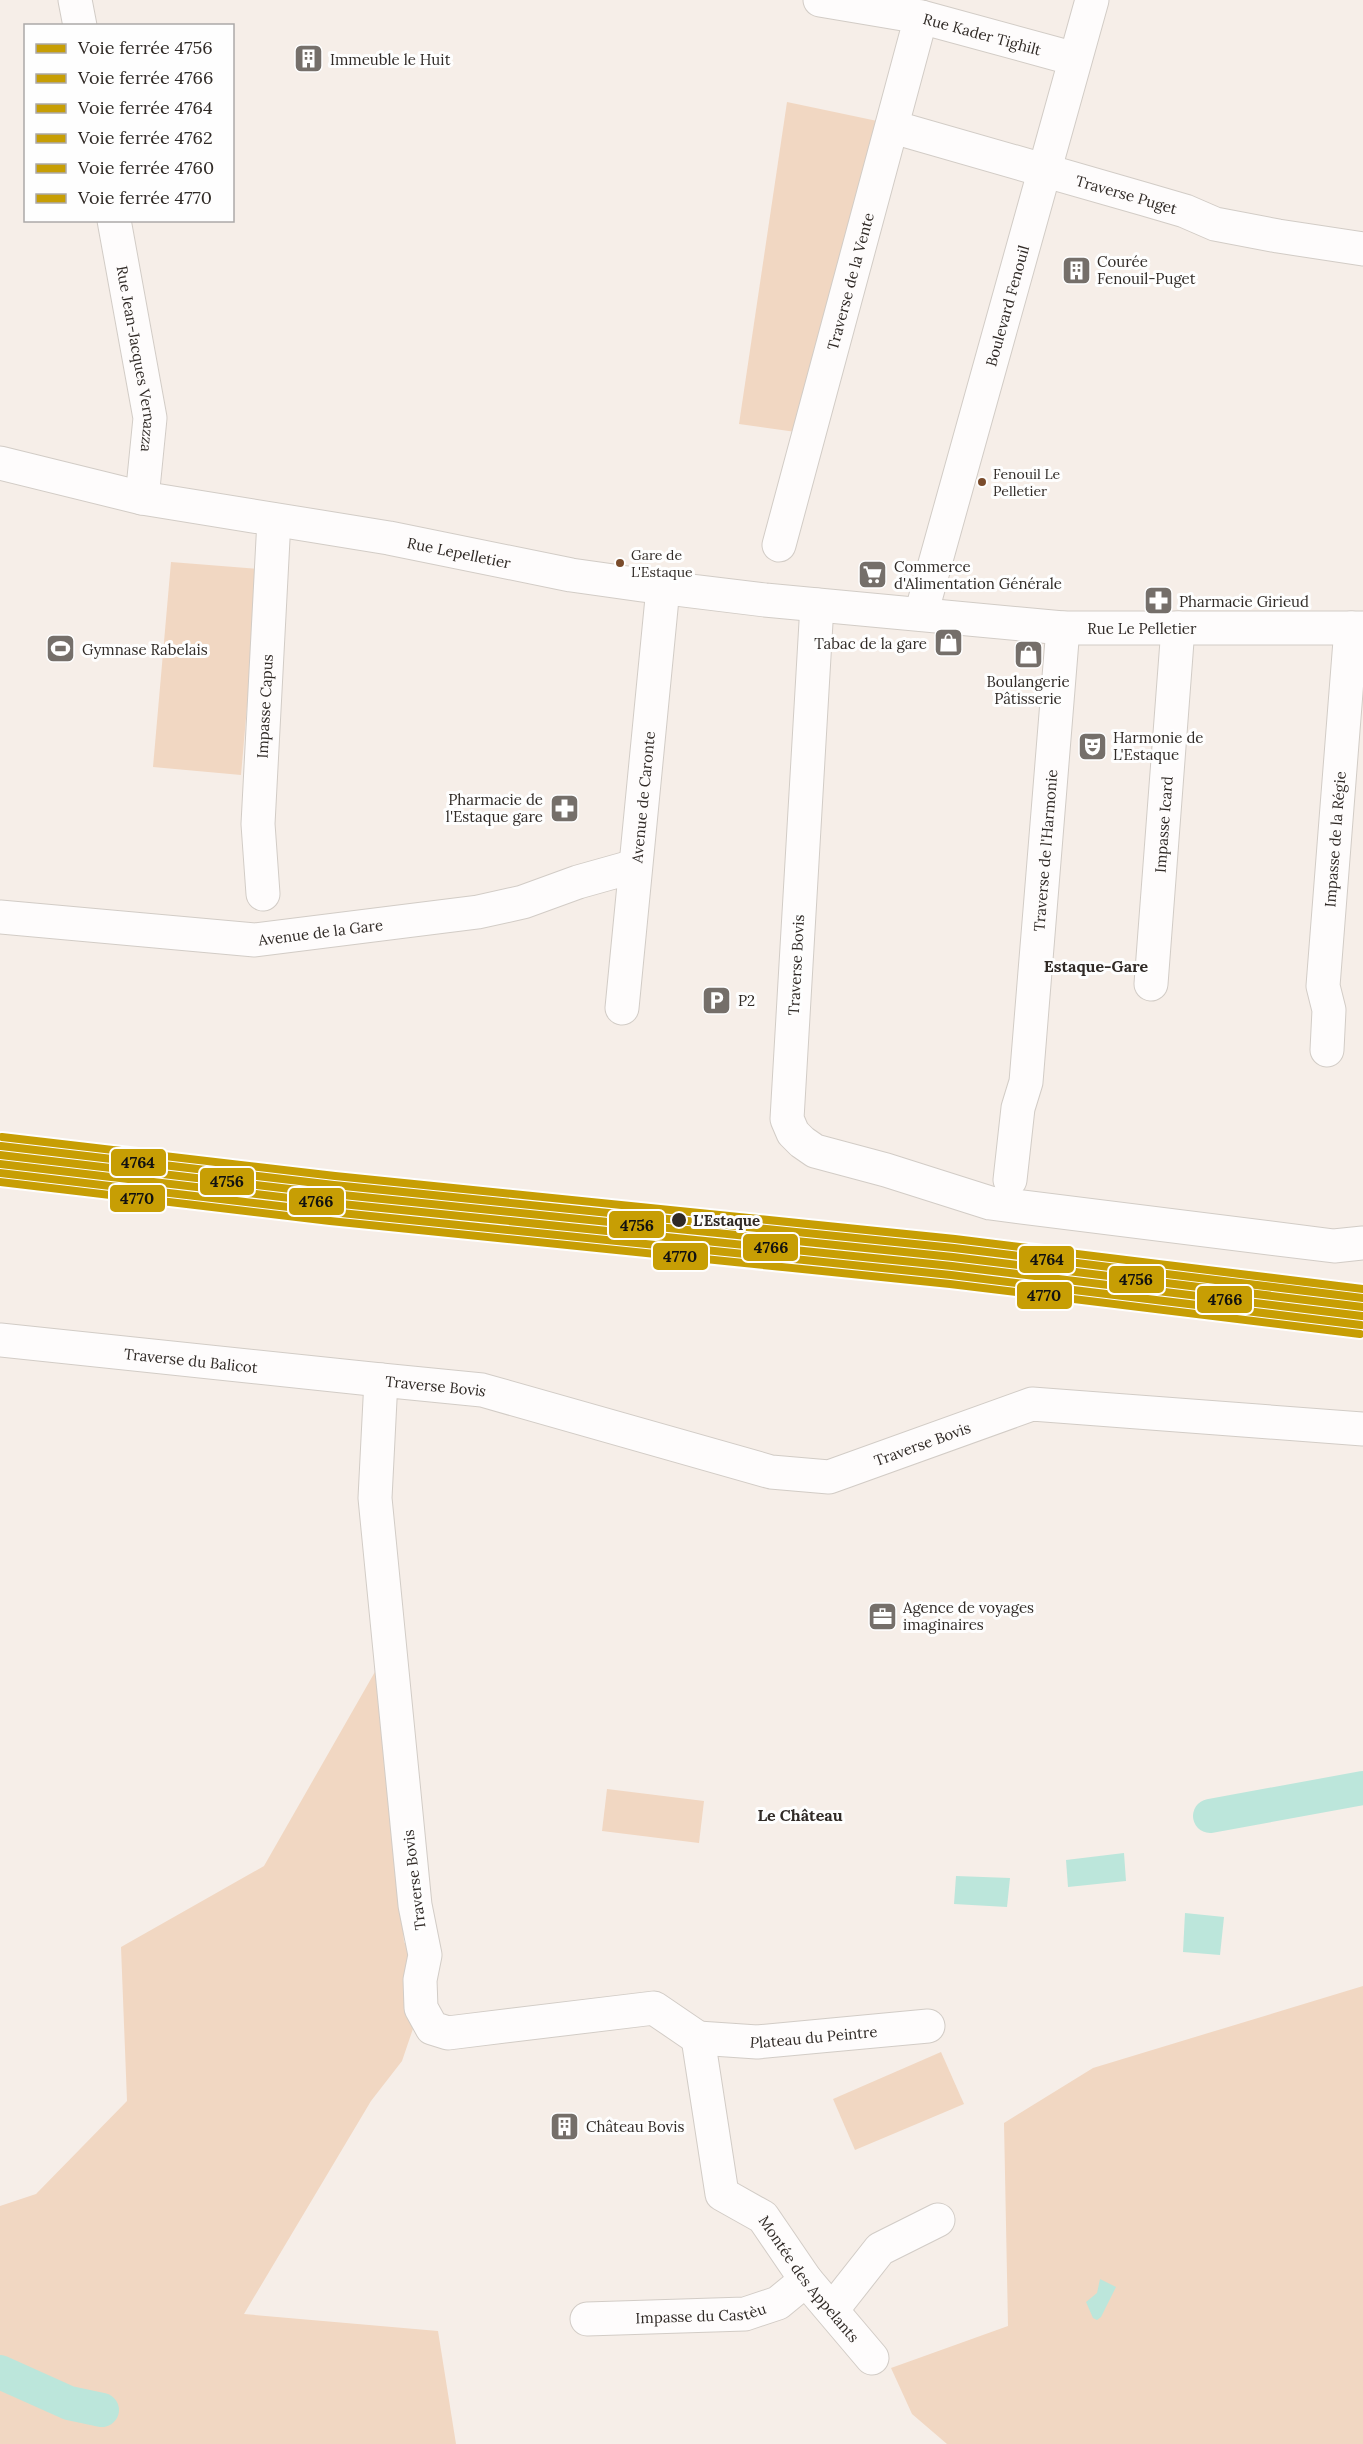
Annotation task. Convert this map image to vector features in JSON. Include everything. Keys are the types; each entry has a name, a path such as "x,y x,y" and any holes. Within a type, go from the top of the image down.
{"street":[{"path":"75,0 80,24"},
{"name":"Rue Kader Tighilt","path":"820,0 921,17 1075,59"},
{"name":"Boulevard Fenouil","path":"921,614 1092,0"},
{"name":"Traverse de la Vente","path":"779,544 921,17"},
{"name":"Traverse Puget","path":"893,127 1185,211 1215,224 1363,249"},
{"name":"Rue Jean-Jacques Vernazza","path":"114,222 150,418 142,498"},
{"name":"Rue Lepelletier","path":"0,463 142,498 388,538 571,574 663,588 921,614"},
{"name":"Impasse Capus","path":"263,894 258,824 274,520"},
{"name":"Avenue de Caronte","path":"622,1008 663,588"},
{"name":"Traverse Bovis","path":"817,605 787,1119 793,1133 815,1151 886,1170 990,1203 1334,1246 1363,1243"},
{"name":"Rue Le Pelletier","path":"921,614 1063,628 1357,628"},
{"name":"Traverse de l'Harmonie","path":"1010,1180 1018,1108 1026,1082 1063,628"},
{"name":"Impasse Icard","path":"1151,984 1178,628"},
{"name":"Impasse de la Régie","path":"1327,1050 1329,1010 1323,986 1357,628"},
{"name":"Avenue de la Gare","path":"0,917 255,940 478,912 523,902 578,882 635,866"},
{"name":"Traverse du Balicot","path":"0,1340 381,1380"},
{"name":"Traverse Bovis","path":"698,2038 654,2008 448,2033 432,2028 420,2008 420,1980 425,1955 414,1905 375,1497 381,1380 482,1390 771,1472 829,1477 1032,1404 1363,1429"},
{"name":"Plateau du Peintre","path":"698,2038 757,2042 928,2026"},
{"name":"Montée des Appelants","path":"698,2038 722,2193 763,2217 806,2280 872,2358"},
{"path":"832,2310 880,2249 938,2220"},
{"name":"Impasse du Castèu","path":"587,2319 745,2314 778,2302 806,2280"}],"shaded area":[{"path":"787,102 882,122 803,433 739,424"},
{"path":"171,562 259,569 241,775 153,767"},
{"path":"376,1670 379,1672 404,1942 431,1976 402,2061 371,2101 244,2314 438,2331 456,2444 0,2444 0,2206 36,2194 127,2101 121,1947 264,1866"},
{"path":"607,1789 704,1801 699,1843 602,1831"},
{"path":"1363,1986 1363,2444 947,2444 912,2414 891,2368 1008,2326 1004,2123 1093,2068"},
{"path":"941,2052 964,2104 855,2150 833,2099"}],"water":[{"path":"1124,1853 1126,1881 1068,1887 1066,1860"},
{"path":"956,1876 1010,1878 1007,1907 954,1904"},
{"path":"1185,1913 1224,1917 1220,1955 1183,1952"},
{"path":"1100,2279 1116,2287 1101,2317 1097,2320 1093,2318 1086,2302 1097,2293"}],"waterway":[{"path":"1210,1816 1363,1788"},
{"path":"0,2372 69,2403 102,2410"}],"rail line":[{"name":"4760","path":"2,1137 335,1176 955,1239 1363,1289"},
{"name":"4764","path":"1,1146 334,1185 954,1248 1363,1298"},
{"name":"4756","path":"0,1155 333,1194 953,1257 1363,1307"},
{"name":"4766","path":"0,1164 332,1203 952,1266 1362,1316"},
{"name":"4762","path":"0,1173 331,1212 951,1275 1361,1325"},
{"name":"4770","path":"0,1182 330,1221 950,1284 1360,1334"}],"place":[{"name":"Immeuble le Huit","path":"309,59"},
{"name":"Courée Fenouil-Puget","path":"1076,270"},
{"name":"Fenouil Le Pelletier","path":"982,482"},
{"name":"Gare de L'Estaque","path":"620,563"},
{"name":"Commerce d'Alimentation Générale","path":"873,575"},
{"name":"Pharmacie Girieud","path":"1158,601"},
{"name":"Tabac de la gare","path":"948,643"},
{"name":"Gymnase Rabelais","path":"61,649"},
{"name":"Boulangerie Pâtisserie","path":"1028,654"},
{"name":"Harmonie de L'Estaque","path":"1092,746"},
{"name":"Pharmacie de l'Estaque gare","path":"564,808"},
{"name":"P2","path":"717,1000"},
{"name":"L'Estaque","path":"679,1220"},
{"name":"Agence de voyages imaginaires","path":"882,1616"},
{"name":"Château Bovis","path":"565,2126"}],"district":[{"name":"Estaque-Gare","path":"1096,966"},
{"name":"Le Château","path":"800,1815"}]}
